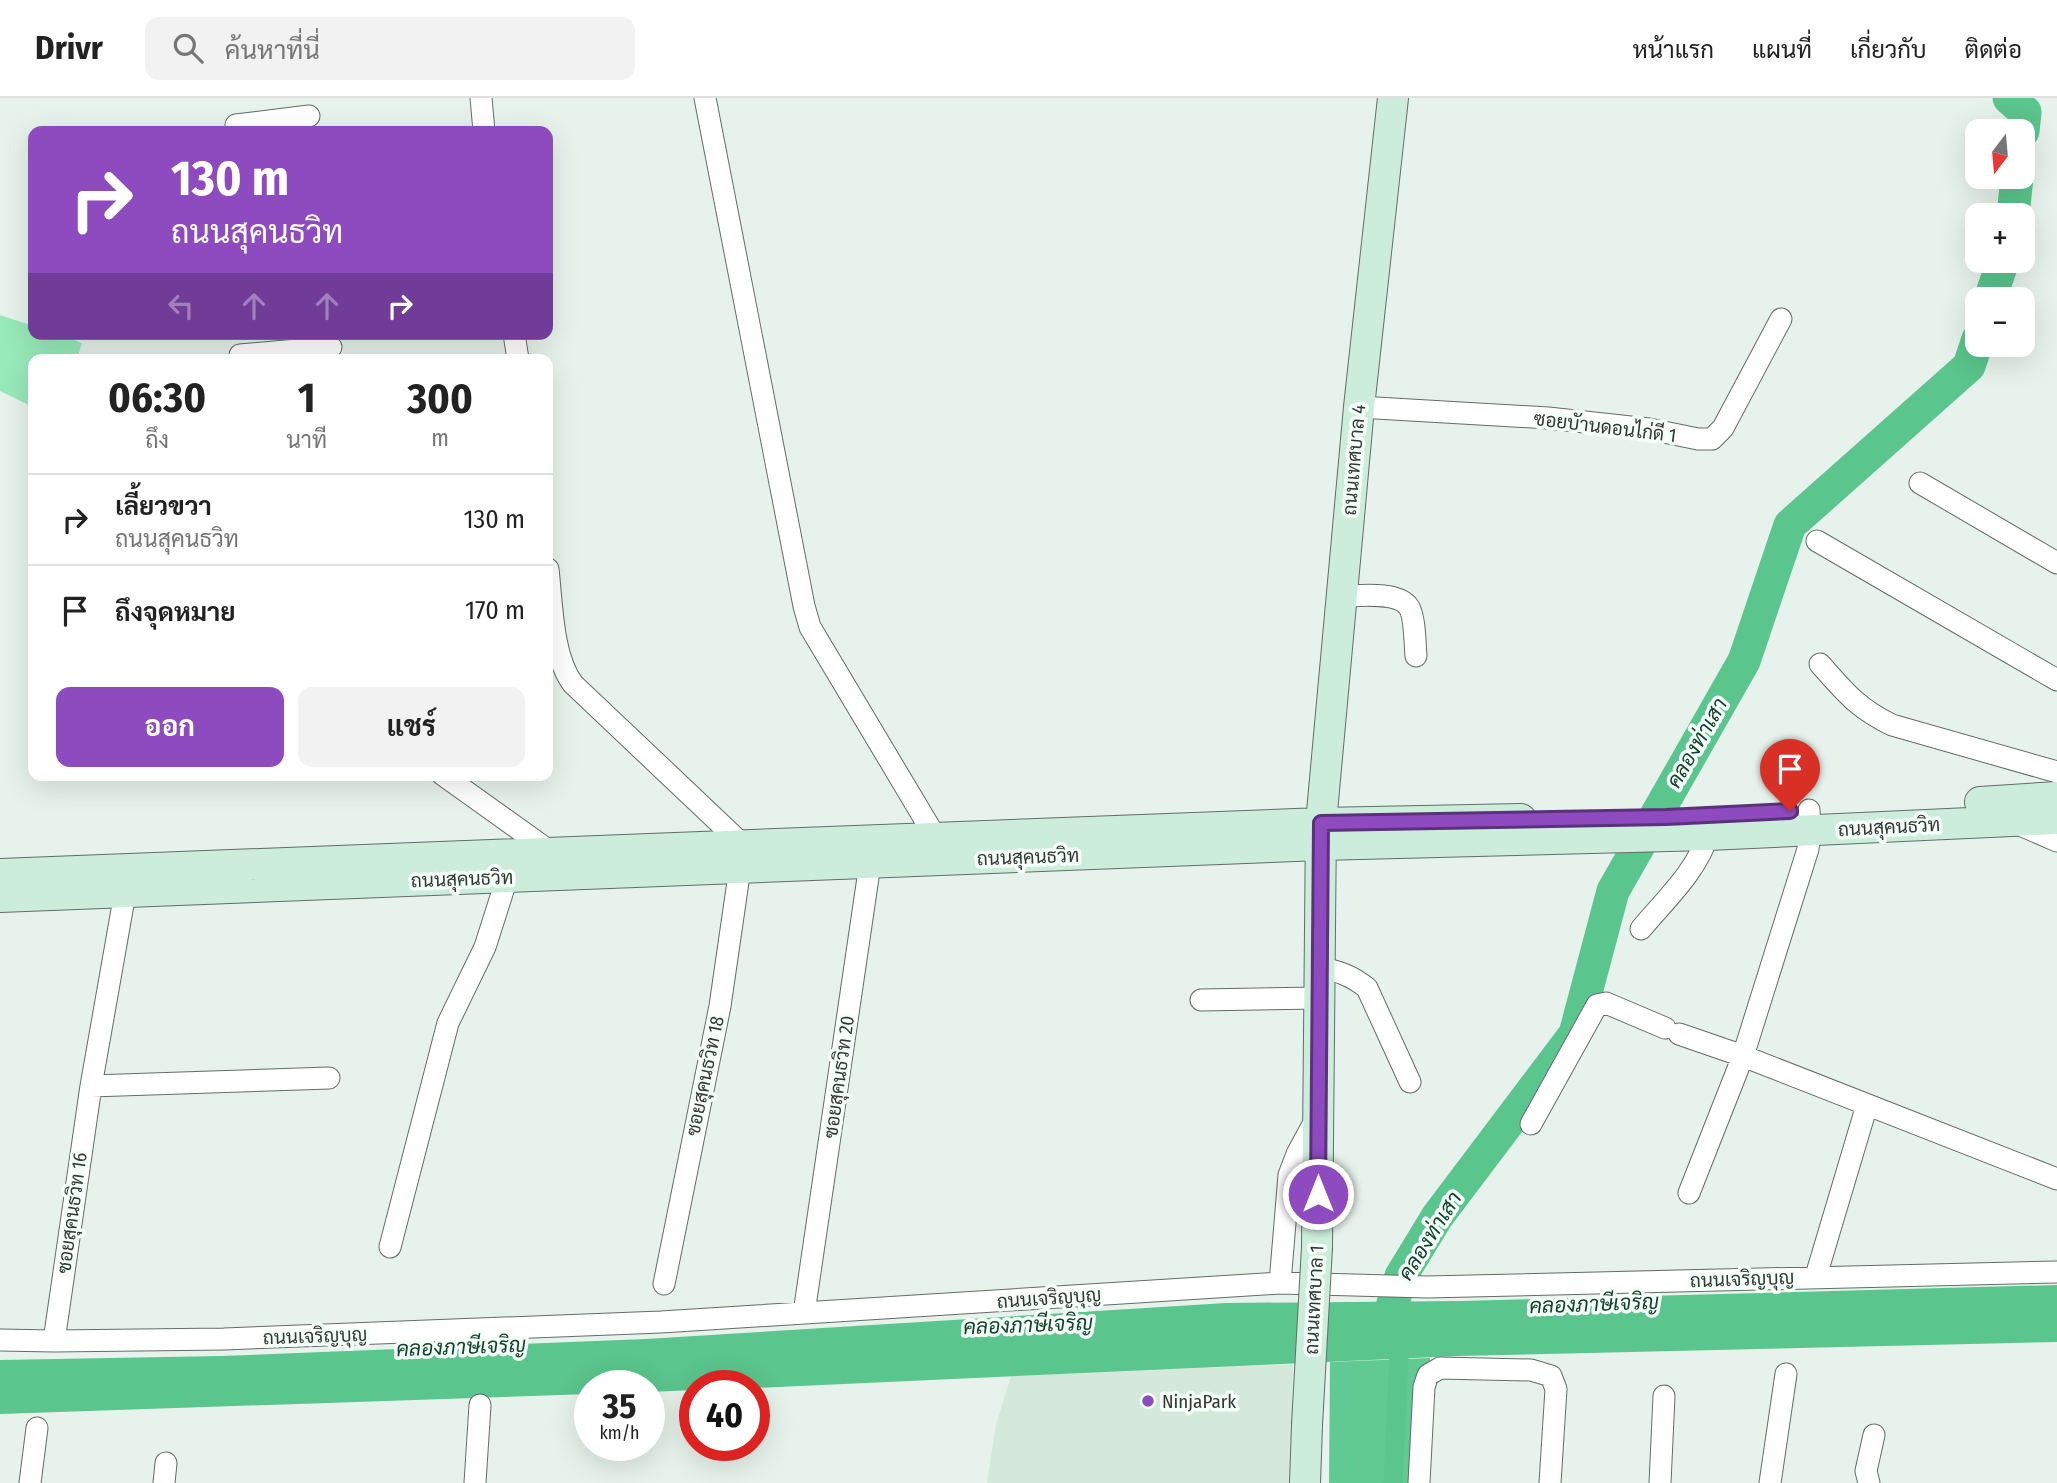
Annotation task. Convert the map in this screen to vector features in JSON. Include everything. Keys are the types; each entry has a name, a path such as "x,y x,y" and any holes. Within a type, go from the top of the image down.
{"main road":[{"name":"ถนนเทศบาล 4","path":"1321,834 1359,407 1394,98"},
{"name":"ถนนสุคนธวิท","path":"2020,813 2057,797"},
{"name":"ถนนสุคนธวิท","path":"868,852 936,838 1321,834 1625,827 1692,829 1809,820 2020,813 2057,819"},
{"name":"ถนนสุคนธวิท","path":"0,874 553,853 742,857 1321,834"},
{"name":"ถนนเทศบาล 1","path":"1305,1483 1317,1247 1321,834"},
{"name":"ถนนสุคนธวิท","path":"0,897 575,875 742,857"}],"street":[{"path":"481,98 484,126"},
{"path":"705,98 810,627 936,838"},
{"path":"236,125 309,115"},
{"name":"ซอยบัานดอนไก่ดี 1","path":"1359,407 1548,418 1713,439 1723,428 1781,319"},
{"path":"251,354 331,347"},
{"path":"1920,483 2057,563"},
{"path":"1817,541 2057,680"},
{"path":"1342,596 1376,595 1397,599 1408,606 1412,615 1416,656"},
{"path":"553,608 559,655 565,674 742,857"},
{"path":"1820,664 1854,703 1869,714 1892,724 2057,772"},
{"path":"451,781 553,853 575,875"},
{"path":"2020,813 2057,841"},
{"path":"1689,1193 1743,1056 1808,849 1809,820"},
{"path":"1641,929 1703,852 1692,829"},
{"name":"ซอยสุคนธวิท 20","path":"804,1313 868,852"},
{"name":"ซอยสุคนธวิท 18","path":"664,1284 720,1006 742,857"},
{"path":"390,1247 448,1023 485,947 507,878"},
{"name":"ซอยสุคนธวิท 16","path":"54,1341 91,1086 125,893"},
{"path":"1320,968 1340,972 1367,988 1410,1082"},
{"path":"1201,1000 1320,998"},
{"path":"1531,1124 1597,1005 1606,1003 1672,1031 2057,1178"},
{"path":"91,1086 329,1078"},
{"path":"1816,1276 1867,1105"},
{"path":"1280,1283 1289,1175 1319,1114"},
{"name":"ถนนเจริญบุญ","path":"0,1340 326,1336 661,1322 1280,1283 1411,1287 2057,1272"},
{"path":"1419,1483 1424,1387 1428,1375 1440,1368 1531,1370 1551,1376 1556,1389 1550,1483"},
{"path":"1770,1483 1786,1374"},
{"path":"1660,1483 1664,1396"},
{"path":"475,1483 480,1405"},
{"path":"30,1483 37,1428"},
{"path":"1869,1483 1866,1471 1874,1435"}],"shaded area":[{"path":"0,315 28,324 28,340 74,340 82,343 79,354 28,354 28,405 0,391"},
{"path":"1430,1358 1421,1483 1329,1483 1330,1362"},
{"name":"NinjaPark","path":"1293,1364 1291,1483 987,1483 996,1425 1011,1376"}],"water":[{"name":"คลองภาษีเจริญ","path":"2057,1285 2057,1342 1458,1356 770,1387 770,1370 679,1370 679,1391 665,1391 665,1370 574,1370 574,1395 0,1414 0,1360 222,1356 646,1339 1226,1303 1462,1301"}],"waterway":[{"name":"คลองท่าเสา","path":"2009,98 2025,112 2024,119"},
{"name":"คลองท่าเสา","path":"2014,203 2016,189"},
{"name":"คลองท่าเสา","path":"1994,287 1999,273"},
{"name":"คลองท่าเสา","path":"1385,1331 1401,1276 1437,1217 1575,1034 1613,891 1744,661 1790,525 1969,366 1972,357"},
{"name":"คลองท่าเสา","path":"1393,1483 1400,1334"}],"place":[{"name":"NinjaPark","path":"1148,1401"}],"route":[{"path":"1318,1194 1321,823 1666,817 1790,811"}]}
